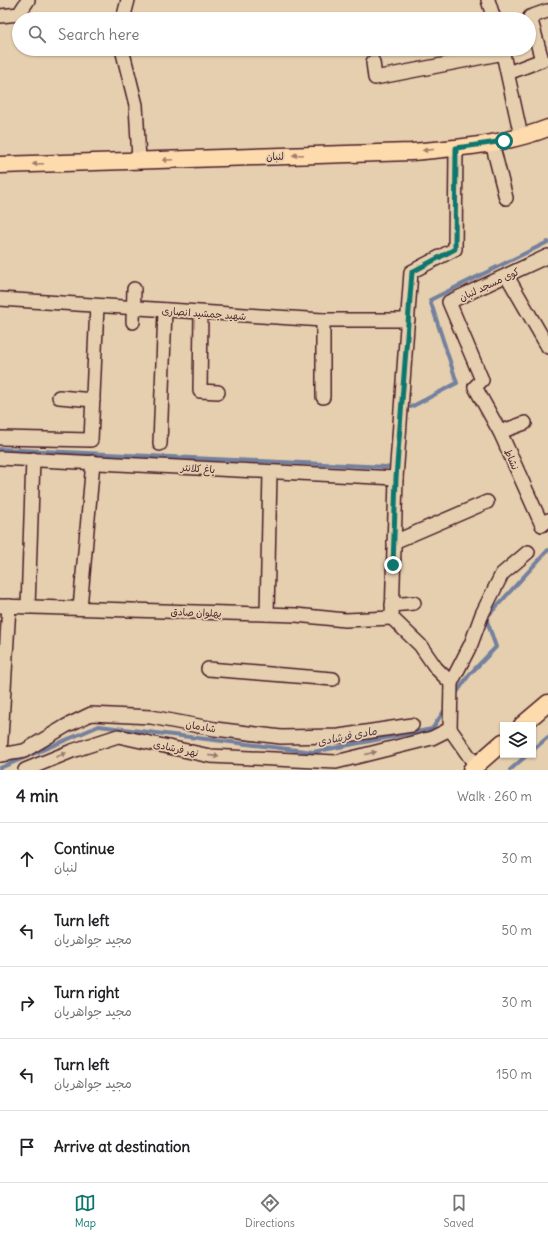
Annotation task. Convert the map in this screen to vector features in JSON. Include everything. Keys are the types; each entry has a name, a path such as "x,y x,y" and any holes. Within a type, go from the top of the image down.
{"main road":[{"name":"لنبان","path":"0,165 403,152 456,148 492,143 548,128"},
{"path":"526,722 548,703"},
{"path":"474,768 500,745"}],"street":[{"path":"20,12 28,0"},
{"path":"125,12 128,0"},
{"path":"488,0 492,12"},
{"path":"536,15 547,12"},
{"path":"0,16 12,15"},
{"path":"508,73 542,60 536,38"},
{"path":"124,56 136,105 139,160"},
{"path":"373,62 375,78 479,56"},
{"path":"504,56 521,136"},
{"path":"492,143 506,198"},
{"path":"451,683 436,668 420,645 392,618 392,605 396,478 412,272 455,249 456,148"},
{"name":"کوی مسجد لنبان","path":"475,387 482,380 449,302 548,256"},
{"path":"507,276 548,347"},
{"path":"133,322 132,308 134,289"},
{"name":"شهید جمشید انصاری","path":"0,299 323,320 408,320"},
{"path":"0,438 91,440 97,306"},
{"path":"160,444 165,310"},
{"path":"201,313 200,391 218,392"},
{"path":"323,320 323,397"},
{"name":"نشاط","path":"475,387 500,432 542,525 548,520"},
{"path":"60,397 93,400"},
{"path":"500,432 525,423"},
{"name":"باغ کلانتر","path":"0,458 396,478"},
{"path":"28,607 33,459"},
{"path":"80,608 93,462"},
{"path":"267,614 270,472"},
{"path":"394,542 487,502"},
{"path":"474,768 450,730 451,683 471,644 482,614 502,574 528,552"},
{"path":"392,605 414,603"},
{"path":"0,755 4,606"},
{"name":"پهلوان صادق","path":"4,606 296,615 345,620 392,618"},
{"path":"208,669 333,679"},
{"name":"شادمان","path":"0,755 24,751 66,726 91,714 151,716 214,729 281,737 339,736 412,725"},
{"name":"نهر فرشادی","path":"25,770 72,751 118,736 210,756 336,762 432,738 450,730"}],"waterway":[{"path":"411,407 457,383 430,300 548,242"},
{"path":"0,449 387,467"},
{"name":"مادی فرشادی","path":"455,695 469,675 496,647 486,618 548,550"},
{"name":"مادی فرشادی","path":"0,768 99,726 313,752 432,729 446,708"},
{"path":"536,747 548,737"},
{"path":"510,770 524,758"}],"route":[{"path":"393,565 396,478 412,272 455,249 456,148 504,141"}]}
